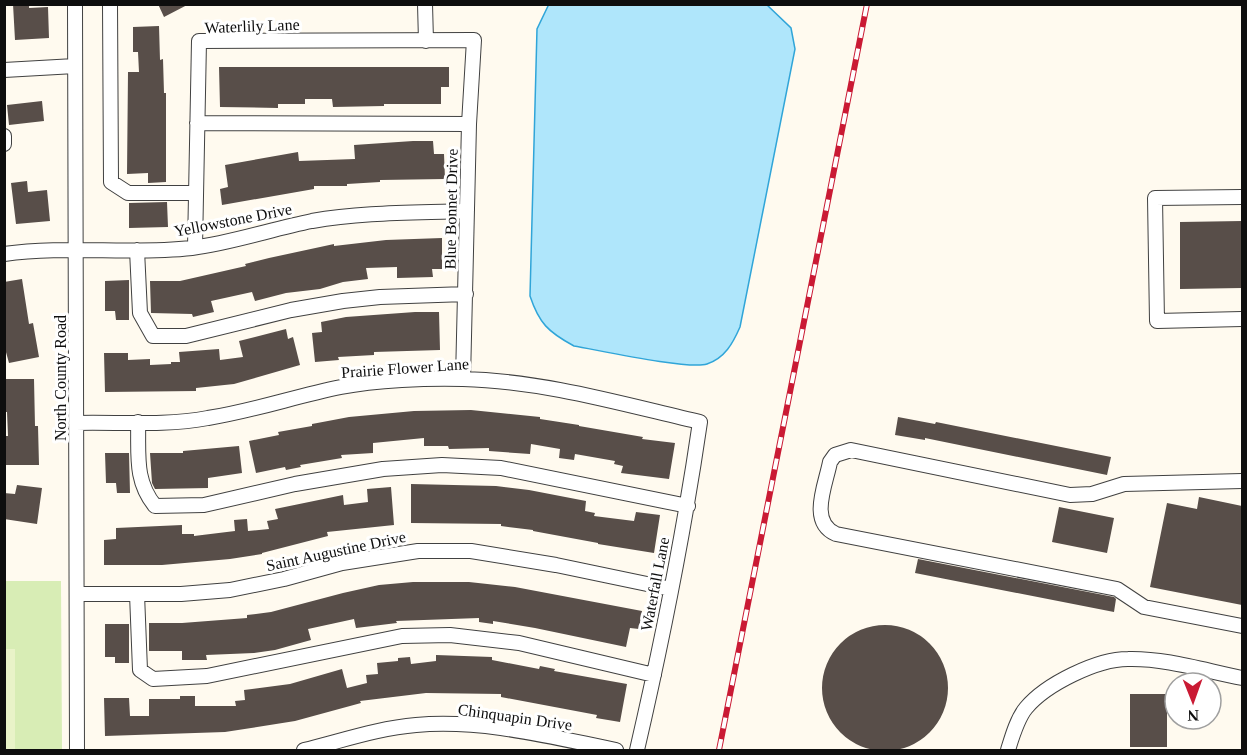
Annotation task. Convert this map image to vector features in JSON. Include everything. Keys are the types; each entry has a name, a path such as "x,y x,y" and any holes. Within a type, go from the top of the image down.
{"street":[{"name":"North County Road","path":"75,4 77,750"},
{"path":"110,4 111,182 128,194 195,193"},
{"path":"426,4 426,41"},
{"name":"Waterlily Lane","path":"195,247 199,41 474,40"},
{"name":"Blue Bonnet Drive","path":"463,379 469,124 474,40"},
{"path":"4,70 75,66"},
{"path":"197,123 469,124"},
{"path":"4,136 4,144"},
{"path":"1242,197 1155,198 1157,321 1242,319"},
{"name":"Yellowstone Drive","path":"4,254 29,250 137,250 195,247 314,221 381,213 467,211"},
{"path":"137,250 140,314 153,336 186,336 291,310 343,301 381,297 466,294"},
{"name":"Prairie Flower Lane","path":"76,423 171,422 206,419 343,387 386,382 463,379 507,382 560,390 700,422"},
{"path":"138,422 139,477 146,494 155,506 204,505 339,476 384,469 442,465 501,468 688,506"},
{"name":"Waterfall Lane","path":"637,750 688,506 700,422"},
{"path":"1242,481 1132,483 1117,485 1092,494 1070,495 851,450 835,455 830,462 820,510 823,524 836,534 1117,589 1144,607 1242,626"},
{"name":"Saint Augustine Drive","path":"77,594 181,594 230,590 284,579 342,563 418,550 471,551 556,565 671,589"},
{"path":"137,594 140,670 153,679 207,676 402,636 450,635 519,643 654,675"},
{"path":"1008,750 1025,709 1044,691 1104,662 1127,658 1156,661 1242,678"},
{"name":"Chinquapin Drive","path":"304,750 415,725 463,724 538,734 616,750"}],"green space":[{"path":"5,581 61,581 62,750 5,750"},
{"path":"4,649 15,649 15,750 5,750"}],"water":[{"path":"549,4 767,5 791,28 795,49 740,327 728,349 719,358 707,364 682,364 643,359 574,346 551,331 537,313 530,296 537,29"}],"building":[{"path":"13,4 29,4 29,8 48,7 49,38 15,40"},
{"path":"158,4 189,4 164,17"},
{"path":"159,26 160,60 163,59 164,93 166,93 166,182 148,183 148,173 127,174 128,72 139,72 138,52 133,52 133,27"},
{"path":"219,67 449,67 449,87 441,87 441,104 333,107 332,99 305,99 305,104 278,104 278,108 220,107"},
{"path":"42,101 44,121 9,125 7,105"},
{"path":"433,141 434,154 444,154 445,179 380,180 380,182 347,184 347,186 314,186 314,189 222,205 220,189 228,187 225,165 298,152 299,161 355,159 354,145"},
{"path":"27,181 28,192 47,190 50,221 16,224 11,183"},
{"path":"167,202 168,227 129,228 129,203"},
{"path":"1242,221 1242,288 1180,289 1180,222"},
{"path":"442,238 442,269 432,269 433,277 397,278 397,267 366,268 368,279 286,293 255,301 252,292 211,301 214,312 193,317 192,314 151,313 150,281 180,281 334,244 334,246 386,240"},
{"path":"22,279 29,324 33,323 39,357 9,363 4,345 4,282"},
{"path":"129,280 129,320 116,320 115,311 105,311 105,281"},
{"path":"439,312 440,350 374,352 374,355 338,357 339,360 315,362 312,333 322,332 321,322 346,317"},
{"path":"286,329 288,339 293,337 300,365 234,384 196,388 196,391 105,392 104,353 128,353 128,360 150,359 150,365 180,362 179,352 219,349 220,360 243,357 239,341"},
{"path":"4,379 34,379 39,465 6,465 4,436 8,436 7,412 4,412"},
{"path":"471,410 540,417 540,419 643,437 642,439 675,443 669,479 621,473 623,466 614,464 615,461 575,454 574,460 559,458 560,449 531,444 530,454 489,451 489,448 449,449 448,446 424,446 424,438 373,443 373,453 341,455 342,458 300,465 301,467 286,470 285,467 256,473 249,441 279,435 278,432 349,417 414,411"},
{"path":"898,417 935,424 936,422 1111,457 1107,475 925,438 925,440 895,435"},
{"path":"239,446 242,473 208,478 208,488 155,489 152,483 150,453 183,453 183,451"},
{"path":"105,453 129,453 130,493 117,493 116,483 106,483"},
{"path":"411,484 496,486 529,490 586,501 585,511 595,513 594,516 634,521 636,512 660,515 654,553 501,526 501,524 411,523"},
{"path":"17,485 42,488 37,524 4,519 4,493 15,494"},
{"path":"391,487 394,525 327,532 328,536 262,554 230,559 162,565 104,565 104,540 116,539 116,528 182,525 182,534 194,534 194,536 235,531 234,520 247,519 248,531 269,529 267,521 278,519 275,509 343,495 344,505 368,502 367,489"},
{"path":"1199,497 1242,506 1242,605 1150,587 1167,503 1197,509"},
{"path":"1059,507 1114,518 1107,553 1052,542"},
{"path":"918,559 1114,597 1116,599 1114,612 915,573"},
{"path":"413,582 469,582 515,587 642,611 639,629 630,628 626,647 535,628 493,621 493,624 479,622 479,618 396,621 397,623 356,628 354,619 308,629 311,640 275,650 206,655 207,660 182,660 182,651 149,651 149,623 247,618 247,615 271,612 379,585"},
{"path":"105,624 129,624 129,663 115,663 115,657 105,657"},
{"path":"885,625 909,629 930,643 944,664 948,688 944,712 930,733 909,747 885,751 861,747 840,733 826,712 822,688 826,664 840,643 861,629"},
{"path":"436,655 492,657 492,660 539,669 540,666 555,669 554,671 627,684 620,722 596,718 597,715 501,697 501,694 426,693 360,701 361,703 295,721 225,732 105,736 104,698 129,698 130,716 149,716 149,699 180,699 180,696 195,696 195,706 236,706 235,701 245,700 244,690 290,684 342,669 347,688 367,683 366,675 378,674 377,663 410,657 411,664 436,661"},
{"path":"1130,694 1163,694 1163,731 1167,731 1167,747 1130,747"}],"railway":[{"path":"719,750 867,4"}]}
